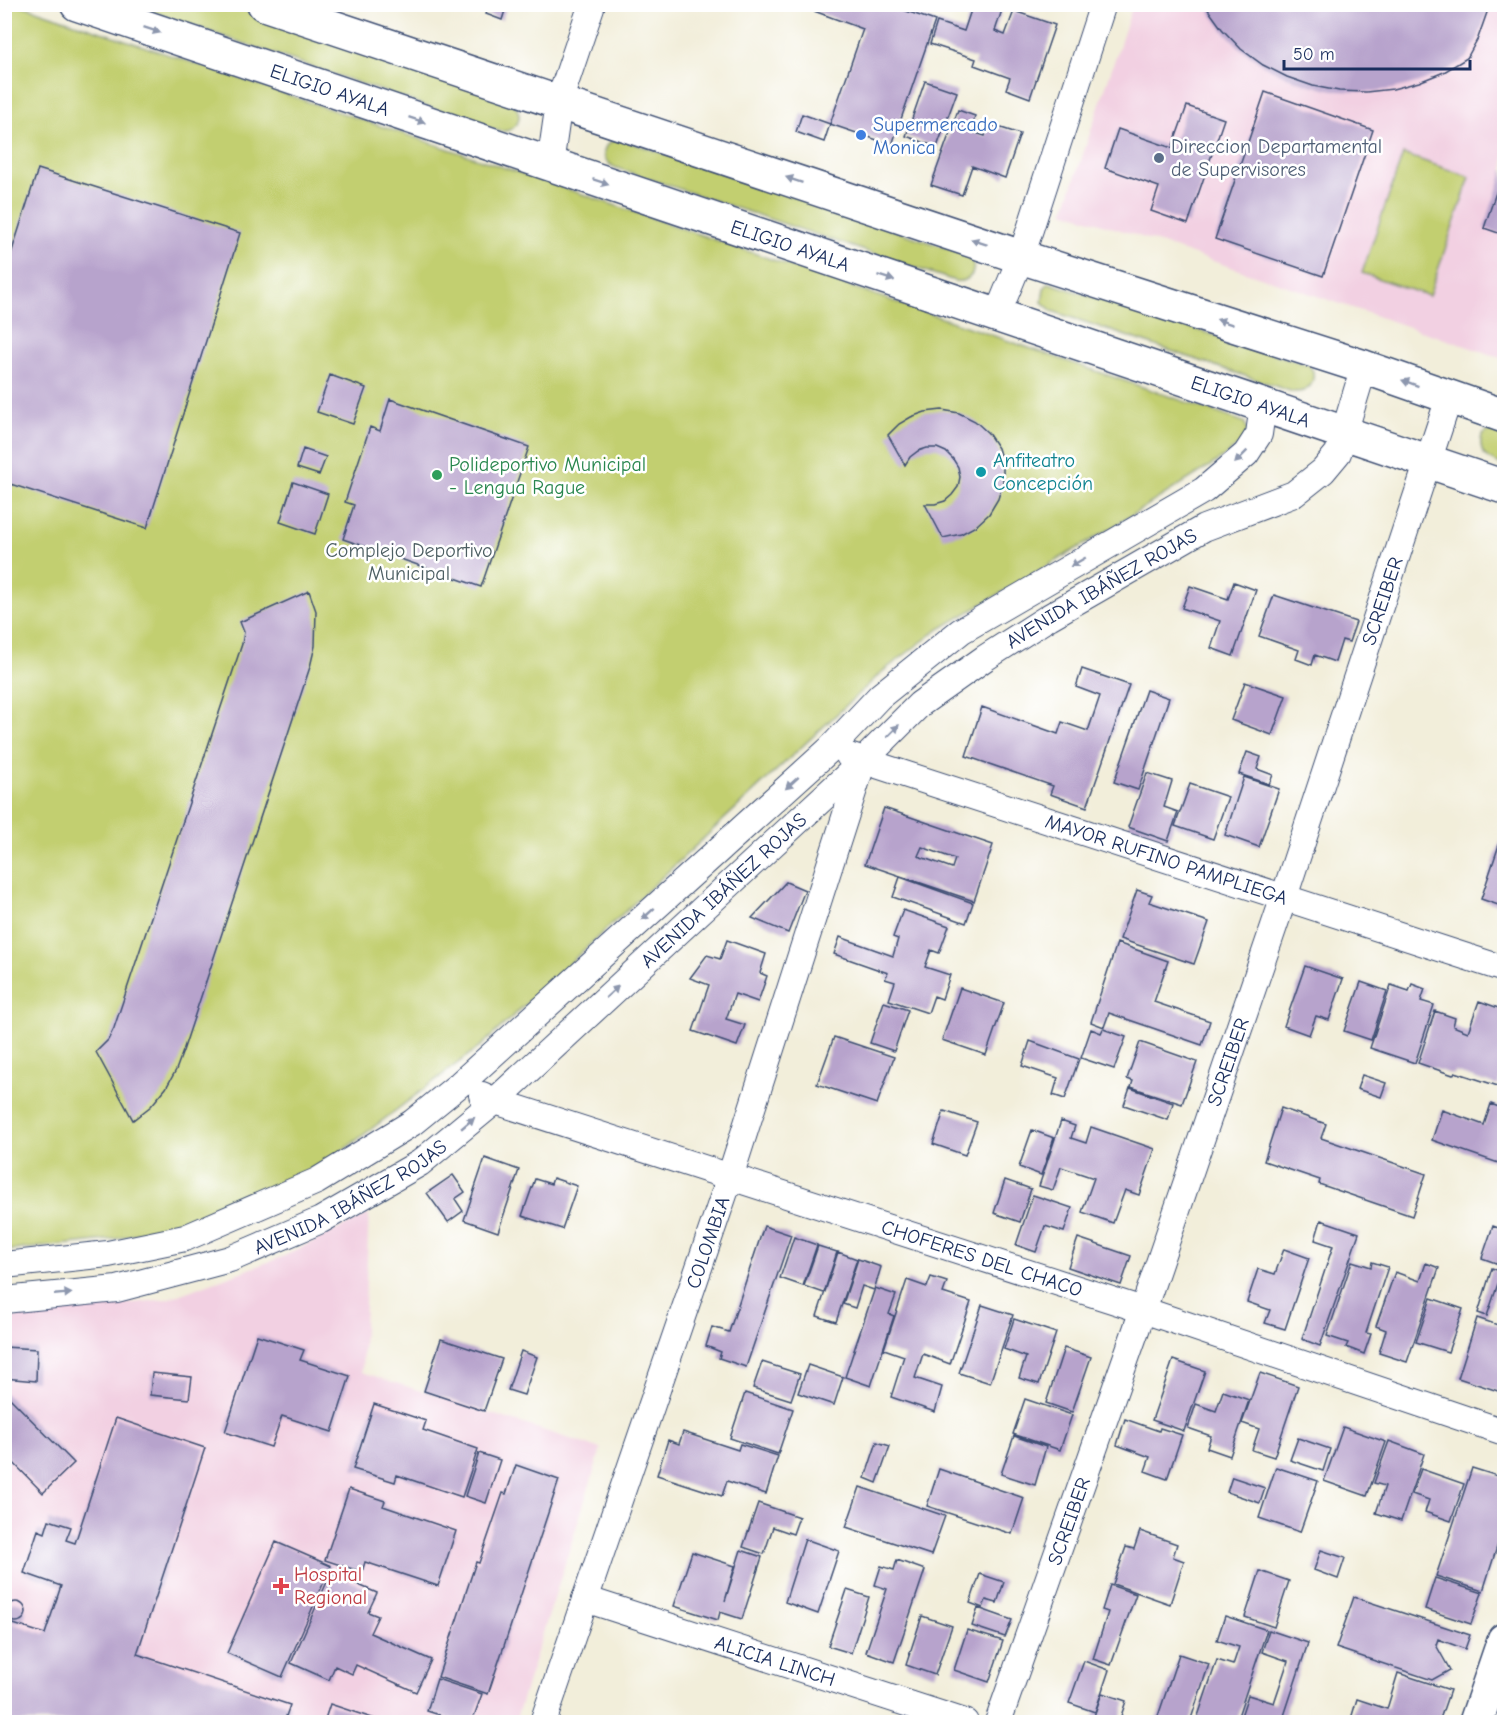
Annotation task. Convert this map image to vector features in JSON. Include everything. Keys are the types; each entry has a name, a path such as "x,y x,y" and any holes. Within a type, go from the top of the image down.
{"street":[{"name":"ELIGIO AYALA","path":"77,4 1504,487"},
{"path":"264,4 1021,256 1364,367 1504,416"},
{"path":"550,165 560,102 592,4"},
{"path":"997,315 1021,256 1102,4"},
{"name":"AVENIDA IBÁÑEZ ROJAS","path":"4,1300 117,1289 230,1259 321,1220 420,1163 495,1101 864,760 920,704 1049,617 1204,528 1294,494 1323,471 1338,453 1364,367"},
{"name":"SCREIBER","path":"998,1722 1143,1310 1284,897 1449,398"},
{"name":"AVENIDA IBÁÑEZ ROJAS","path":"4,1265 108,1254 185,1238 317,1181 412,1123 460,1084 829,750 880,696 961,631 1204,490 1246,454 1258,434 1263,405"},
{"name":"MAYOR RUFINO PAMPLIEGA","path":"829,750 1504,969"},
{"name":"COLOMBIA","path":"543,1722 730,1177 864,760"},
{"name":"CHOFERES DEL CHACO","path":"460,1084 495,1101 1143,1310 1504,1432"},
{"name":"ALICIA LINCH","path":"585,1599 965,1722"},
{"path":"1476,1722 1504,1640"}],"shaded area":[{"path":"1133,5 1504,5 1504,359 1064,211"},
{"name":"Hospital Regional","path":"369,1214 362,1372 601,1449 515,1722 5,1722 4,1318 167,1299 282,1257"}],"green space":[{"name":"Complejo Deportivo Municipal","path":"5,5 21,5 547,182 1244,422 1248,430 1242,443 1218,461 1105,532 936,631 882,672 483,1044 312,1174 195,1219 116,1239 5,1251"},
{"path":"132,5 229,5 509,101 518,110 518,121 512,129 499,131"},
{"path":"615,139 965,254 970,258 973,272 967,279 955,281 614,167 606,160 604,153 607,145"},
{"path":"1403,154 1470,177 1429,296 1362,273"},
{"path":"1049,283 1309,365 1313,371 1313,380 1306,389 1293,392 1052,311 1042,302 1044,288"},
{"path":"1494,429 1504,431 1504,465 1489,459 1481,448 1482,436"}],"building":[{"path":"489,4 507,4 502,20 486,14"},
{"path":"816,4 886,4 935,21 892,145 830,124 863,29 814,11"},
{"path":"973,4 995,4 1003,7 995,31 1005,35 1014,11 1055,25 1030,98 1006,89 1010,78 974,65 976,59 930,44 937,22 964,31"},
{"path":"1204,4 1490,4 1478,38 1467,58 1444,72 1419,82 1393,89 1366,92 1339,91 1313,86 1263,65 1241,49 1222,29"},
{"path":"925,81 957,92 937,147 906,136"},
{"path":"1265,92 1373,130 1323,276 1215,239"},
{"name":"Direccion Departamental de Supervisores","path":"1187,106 1224,119 1188,224 1151,211 1159,187 1105,168 1118,129 1172,148"},
{"path":"958,110 975,116 970,131 985,136 989,124 1020,134 1005,178 972,166 962,195 931,185"},
{"path":"802,114 830,124 824,142 796,132"},
{"path":"38,169 240,233 147,528 4,482 4,276"},
{"path":"1504,169 1504,235 1484,228"},
{"path":"330,375 366,388 353,424 317,412"},
{"name":"Polideportivo Municipal - Lengua Rague","path":"390,399 529,447 481,587 343,539 354,505 345,502 370,427 380,431"},
{"name":"Anfiteatro Concepción","path":"942,410 959,413 975,421 988,433 998,448 1003,465 1003,482 998,499 989,514 976,526 961,534 943,538 925,504 945,501 952,495 958,487 960,477 958,467 946,452 937,448 918,451 905,465 888,435 899,424 911,417"},
{"path":"303,449 326,457 319,475 297,468"},
{"path":"293,482 328,494 315,534 280,522"},
{"path":"1234,582 1256,590 1233,656 1211,648 1220,621 1182,608 1190,586 1228,599"},
{"path":"309,591 316,611 315,646 310,667 183,1051 166,1088 151,1106 133,1120 96,1052 108,1040 114,1028 242,644 244,632 240,622"},
{"path":"1274,595 1356,622 1349,642 1342,640 1335,662 1315,655 1312,665 1296,659 1299,650 1259,636"},
{"path":"1082,669 1129,685 1087,807 1050,794 1053,786 966,756 982,707 1058,734 1062,722 1088,731 1100,696 1076,687"},
{"path":"1245,682 1286,696 1272,735 1231,720"},
{"path":"1146,690 1169,698 1138,790 1114,782"},
{"path":"1247,752 1261,757 1257,769 1273,775 1269,784 1239,774"},
{"path":"1147,773 1172,781 1164,807 1178,812 1168,841 1128,827"},
{"path":"1244,777 1279,789 1259,847 1225,835"},
{"path":"1190,784 1228,797 1213,839 1175,826"},
{"path":"884,808 993,845 974,901 865,864","holes":["922,847 955,859 952,868 918,856"]},
{"path":"1500,842 1504,843 1504,907 1481,899"},
{"path":"900,877 973,903 966,923 893,897"},
{"path":"786,882 805,890 788,933 752,918"},
{"path":"1137,890 1152,895 1149,902 1209,922 1194,964 1120,939"},
{"path":"903,910 949,926 939,953 931,950 925,967 950,975 942,999 934,996 928,1013 889,1000 895,982 885,979 888,973 834,954 840,937 893,956 898,939 893,937"},
{"path":"727,940 766,954 760,973 767,976 758,1002 735,994 726,1019 745,1025 737,1046 693,1031 709,985 690,978 707,955 720,959"},
{"path":"1117,943 1168,961 1154,1002 1210,1021 1202,1045 1109,1013 1104,1027 1091,1022"},
{"path":"1305,966 1343,979 1329,1020 1316,1016 1309,1035 1284,1026"},
{"path":"1361,982 1387,991 1371,1040 1344,1031"},
{"path":"1412,984 1425,989 1421,1001 1434,1005 1415,1063 1370,1048 1391,985 1409,991"},
{"path":"960,988 1004,1003 986,1055 942,1040"},
{"path":"1479,1001 1504,1010 1504,1066 1498,1086 1455,1072 1453,1075 1418,1063 1435,1011 1455,1018 1453,1026 1468,1032"},
{"path":"884,1002 908,1010 894,1051 870,1043"},
{"path":"1091,1029 1101,1033 1103,1029 1126,1037 1114,1069 1081,1058"},
{"path":"834,1037 894,1057 877,1104 817,1084"},
{"path":"1030,1041 1079,1059 1065,1099 1053,1095 1058,1078 1022,1066"},
{"path":"1140,1042 1197,1062 1182,1104 1131,1087 1133,1081 1127,1079"},
{"path":"1362,1075 1386,1083 1381,1097 1357,1089"},
{"path":"1130,1088 1173,1103 1168,1120 1124,1105"},
{"path":"1491,1104 1504,1109 1504,1165 1432,1140 1442,1110 1484,1125"},
{"path":"1281,1108 1326,1124 1321,1138 1426,1174 1412,1216 1319,1184 1320,1180 1264,1161"},
{"path":"944,1111 977,1122 965,1155 933,1144"},
{"path":"1061,1121 1075,1126 1071,1138 1086,1143 1091,1127 1155,1149 1139,1195 1125,1190 1113,1223 1082,1212 1094,1178 1061,1167 1053,1190 1039,1186"},
{"path":"1032,1130 1054,1138 1041,1175 1019,1167"},
{"path":"485,1158 519,1170 498,1232 464,1220"},
{"path":"453,1175 465,1192 455,1199 463,1211 448,1222 427,1193"},
{"path":"553,1178 577,1186 562,1229 522,1216 535,1179 551,1184"},
{"path":"1005,1180 1031,1189 1020,1222 994,1213"},
{"path":"1033,1195 1072,1208 1064,1232 1045,1226 1036,1252 1016,1245"},
{"path":"1321,1220 1359,1233 1320,1346 1302,1339 1333,1246 1315,1240"},
{"path":"764,1226 791,1235 746,1367 719,1358 721,1352 706,1346 712,1327 729,1332"},
{"path":"1493,1226 1504,1230 1504,1266 1482,1258"},
{"path":"794,1237 817,1245 803,1286 780,1278"},
{"path":"1078,1238 1131,1256 1121,1285 1068,1267"},
{"path":"818,1246 837,1252 824,1293 804,1286"},
{"path":"1284,1249 1309,1258 1285,1329 1265,1323 1270,1310 1247,1302 1258,1269 1275,1274"},
{"path":"838,1252 857,1259 836,1322 817,1316"},
{"path":"858,1259 881,1267 874,1290 862,1286 855,1308 843,1304"},
{"path":"1352,1261 1371,1267 1372,1262 1388,1267 1366,1333 1371,1334 1364,1354 1346,1347 1348,1343 1327,1336"},
{"path":"1426,1263 1439,1268 1407,1362 1379,1353 1386,1330 1376,1326 1395,1272 1420,1281"},
{"path":"1492,1268 1502,1272 1487,1316 1478,1313"},
{"path":"931,1277 947,1282 943,1293 971,1302 950,1364 923,1354 915,1378 942,1387 935,1412 891,1397 904,1356 884,1349 907,1280 927,1287"},
{"path":"875,1288 896,1295 889,1314 894,1316 871,1386 845,1377"},
{"path":"1431,1298 1463,1309 1448,1352 1416,1342"},
{"path":"982,1305 1013,1315 990,1383 959,1373"},
{"path":"1477,1318 1504,1327 1504,1393 1458,1378"},
{"path":"1014,1319 1056,1333 1039,1384 1019,1378 1026,1357 1004,1349"},
{"path":"257,1335 304,1350 300,1360 350,1376 332,1432 282,1416 271,1447 225,1432"},
{"path":"441,1339 502,1359 484,1411 424,1391"},
{"path":"4,1347 37,1349 36,1381 4,1378"},
{"path":"1064,1348 1091,1357 1072,1412 1046,1403"},
{"path":"521,1351 537,1357 524,1395 508,1390"},
{"path":"1173,1360 1205,1371 1184,1431 1152,1420"},
{"path":"762,1362 800,1374 791,1400 753,1388"},
{"path":"808,1365 843,1377 834,1405 798,1393"},
{"path":"152,1373 192,1377 189,1399 150,1395"},
{"path":"1260,1373 1298,1386 1274,1457 1252,1450 1259,1429 1242,1423"},
{"path":"1223,1391 1249,1400 1230,1456 1207,1448 1211,1436 1188,1428 1196,1404 1216,1411"},
{"path":"4,1392 74,1463 43,1493 4,1453"},
{"path":"745,1393 793,1409 778,1454 730,1438"},
{"path":"1025,1399 1072,1415 1060,1450 1013,1434"},
{"path":"374,1404 426,1421 423,1430 478,1449 462,1497 397,1475 395,1482 353,1469"},
{"path":"116,1418 205,1448 137,1654 290,1705 284,1722 4,1722 4,1621 45,1634 61,1586 24,1573 38,1530 45,1533 49,1520 71,1527 66,1540 75,1543"},
{"path":"1125,1419 1159,1431 1160,1428 1182,1435 1167,1479 1145,1471 1150,1457 1117,1445"},
{"path":"1343,1427 1386,1442 1367,1496 1324,1481"},
{"path":"683,1432 738,1450 740,1444 778,1456 766,1494 727,1481 722,1496 657,1475 668,1440 679,1444"},
{"path":"1014,1436 1046,1447 1035,1485 1001,1474"},
{"path":"1298,1438 1330,1449 1323,1471 1290,1460"},
{"path":"1389,1441 1424,1454 1401,1521 1376,1513 1385,1486 1374,1483"},
{"path":"877,1442 890,1446 877,1483 865,1478"},
{"path":"479,1453 500,1460 486,1503 465,1496"},
{"path":"516,1465 559,1480 488,1694 438,1677 476,1562 479,1563 503,1493 506,1494"},
{"path":"1276,1467 1318,1481 1300,1532 1259,1518"},
{"path":"1472,1468 1504,1478 1504,1525 1483,1591 1436,1576"},
{"path":"939,1469 1024,1498 1012,1534 927,1506"},
{"path":"1421,1469 1464,1484 1451,1521 1425,1512 1429,1500 1412,1494"},
{"path":"1232,1477 1265,1488 1260,1503 1227,1492"},
{"path":"860,1487 945,1516 931,1555 846,1527"},
{"path":"349,1489 385,1501 383,1506 456,1531 438,1586 365,1562 362,1572 325,1560"},
{"path":"758,1503 799,1517 793,1534 773,1527 764,1554 743,1547"},
{"path":"1140,1531 1177,1544 1173,1557 1184,1561 1170,1604 1113,1584 1126,1547 1134,1549"},
{"path":"805,1539 839,1551 818,1614 785,1602"},
{"path":"276,1542 331,1566 282,1677 227,1653"},
{"path":"741,1550 762,1557 742,1619 720,1612 718,1620 674,1606 692,1552 735,1566 725,1601"},
{"path":"1321,1550 1345,1558 1338,1579 1314,1570"},
{"path":"897,1560 925,1570 894,1662 866,1652 887,1589 875,1585 881,1566 894,1570"},
{"path":"4,1568 11,1571 5,1590 4,1590"},
{"path":"1260,1571 1289,1581 1274,1627 1245,1617"},
{"path":"331,1573 377,1593 368,1612 378,1616 370,1633 431,1660 416,1692 356,1665 352,1674 335,1666 329,1680 291,1663"},
{"path":"980,1574 1004,1582 997,1603 986,1600 983,1608 970,1603"},
{"path":"1435,1578 1482,1593 1471,1624 1425,1609"},
{"path":"1110,1585 1136,1594 1111,1665 1093,1659 1108,1612 1102,1610"},
{"path":"847,1590 869,1597 851,1653 828,1646"},
{"path":"1354,1597 1470,1635 1465,1649 1438,1639 1436,1645 1450,1670 1432,1680 1336,1648"},
{"path":"16,1602 23,1605 26,1612 23,1619 16,1622 9,1619 6,1612 9,1605"},
{"path":"978,1608 1012,1620 1005,1637 972,1626"},
{"path":"922,1616 952,1626 935,1675 906,1665"},
{"path":"1225,1616 1267,1630 1236,1722 1196,1722 1217,1660 1233,1665 1239,1647 1217,1640"},
{"path":"967,1630 1003,1641 989,1682 954,1670"},
{"path":"1269,1630 1308,1643 1282,1722 1239,1722 1248,1695 1274,1703 1288,1661 1262,1652"},
{"path":"1179,1654 1209,1664 1190,1722 1156,1722"},
{"path":"1084,1661 1109,1670 1095,1712 1069,1703"},
{"path":"1398,1673 1450,1690 1439,1722 1350,1722 1357,1699 1387,1709"},
{"path":"437,1679 482,1694 472,1722 461,1722 427,1711"},
{"path":"1102,1693 1126,1701 1119,1722 1092,1722"},
{"path":"330,1704 384,1722 324,1722"}],"place":[{"name":"Supermercado Monica","path":"861,135"},
{"name":"Direccion Departamental de Supervisores","path":"1159,158"},
{"name":"Anfiteatro Concepción","path":"981,472"},
{"name":"Polideportivo Municipal - Lengua Rague","path":"437,475"},
{"name":"Hospital Regional","path":"281,1586"}]}
